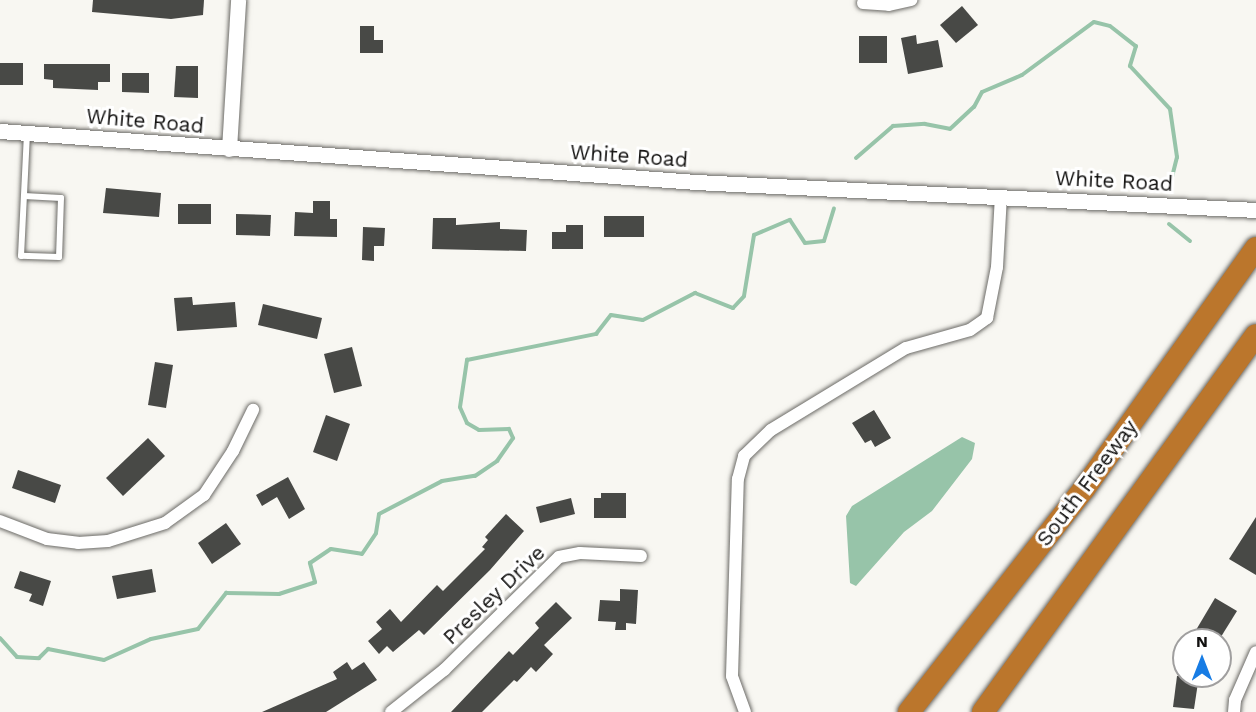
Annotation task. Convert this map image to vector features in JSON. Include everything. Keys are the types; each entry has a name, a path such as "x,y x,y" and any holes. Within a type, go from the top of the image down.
{"highway":[{"name":"South Freeway","path":"909,712 1084,489 1256,248"},
{"path":"983,712 1256,335"}],"street":[{"path":"229,149 238,0"},
{"path":"863,3 889,5 911,0"},
{"name":"White Road","path":"0,131 696,182 1256,210"},
{"path":"745,712 732,676 738,479 744,456 771,430 906,348 970,330 987,318 998,267 1001,196"},
{"path":"0,521 47,539 78,543 108,541 165,524 204,495 233,451 253,411"},
{"name":"Presley Drive","path":"391,712 444,670 559,557 580,553 641,556"},
{"path":"1234,712 1235,700 1256,652"}],"lane":[{"path":"24,196 62,198 59,258 21,256 27,133"}],"shaded area":[{"path":"962,437 975,443 972,459 932,511 904,532 856,586 850,583 846,516 852,506"}],"building":[{"path":"93,0 204,0 203,15 171,19 92,12"},
{"path":"962,6 978,25 956,43 940,25"},
{"path":"360,26 374,26 374,40 383,40 383,53 360,53"},
{"path":"916,35 917,44 938,40 943,67 908,74 901,38"},
{"path":"859,36 887,36 887,63 859,63"},
{"path":"0,63 23,63 23,85 0,85"},
{"path":"44,64 110,64 110,82 98,82 98,90 53,88 53,80 44,79"},
{"path":"176,66 198,66 198,98 174,97"},
{"path":"122,73 149,73 149,93 122,92"},
{"path":"106,188 161,193 159,217 103,213"},
{"path":"313,201 330,201 330,219 337,219 337,237 294,236 295,212 313,213"},
{"path":"178,204 211,204 211,224 178,224"},
{"path":"236,214 271,215 270,236 236,235"},
{"path":"604,216 644,216 644,237 604,237"},
{"path":"433,218 456,218 456,225 500,222 500,229 527,230 526,251 432,249"},
{"path":"566,225 583,225 583,249 552,249 552,232 566,232"},
{"path":"363,227 385,228 384,246 374,246 374,261 362,260"},
{"path":"192,297 193,305 235,302 237,327 177,331 174,298"},
{"path":"263,304 322,318 317,339 258,325"},
{"path":"352,347 362,386 334,393 324,354"},
{"path":"155,362 173,365 166,408 148,405"},
{"path":"874,410 891,438 875,447 871,440 865,443 852,423"},
{"path":"326,415 350,424 337,461 313,452"},
{"path":"148,438 165,456 123,496 106,478"},
{"path":"18,470 61,485 55,503 12,488"},
{"path":"288,477 305,509 289,519 277,497 262,506 256,495"},
{"path":"601,493 626,493 626,518 594,518 594,498 601,498"},
{"path":"571,498 575,514 540,523 536,507"},
{"path":"506,514 524,531 490,570 424,635 419,630 393,652 387,646 379,654 368,641 382,629 376,622 390,609 401,622 437,585 443,591 485,549 482,547 488,540 485,537"},
{"path":"1256,517 1256,575 1229,559"},
{"path":"226,523 241,544 212,564 198,543"},
{"path":"152,569 156,592 117,599 112,576"},
{"path":"20,571 51,581 43,606 29,601 32,594 14,588"},
{"path":"620,589 638,590 636,624 626,623 626,630 615,630 616,622 598,621 600,600 620,601"},
{"path":"1215,598 1237,611 1226,628 1197,628"},
{"path":"556,602 572,618 544,645 553,654 536,672 531,667 517,682 514,680 482,712 451,712 509,651 513,655 539,628 535,623"},
{"path":"347,662 352,670 364,662 377,680 326,712 262,712 337,679 333,672"},
{"path":"1175,688 1197,688 1194,709 1173,707"}],"waterway":[{"path":"856,158 893,126 925,124 950,129 974,107 982,92 1022,75 1094,22 1110,26 1136,46 1130,66 1170,109 1177,157 1171,181"},
{"path":"0,638 17,657 39,658 48,649 104,660 151,639 198,629 226,593 279,594 315,582 310,563 331,549 362,554 376,533 379,514 442,481 475,476 497,461 513,438 509,429 479,430 467,423 460,407 467,360 596,334 611,315 643,320 695,293 733,308 744,296 754,235 790,220 805,243 824,241 834,209"},
{"path":"1169,224 1190,241"}]}
